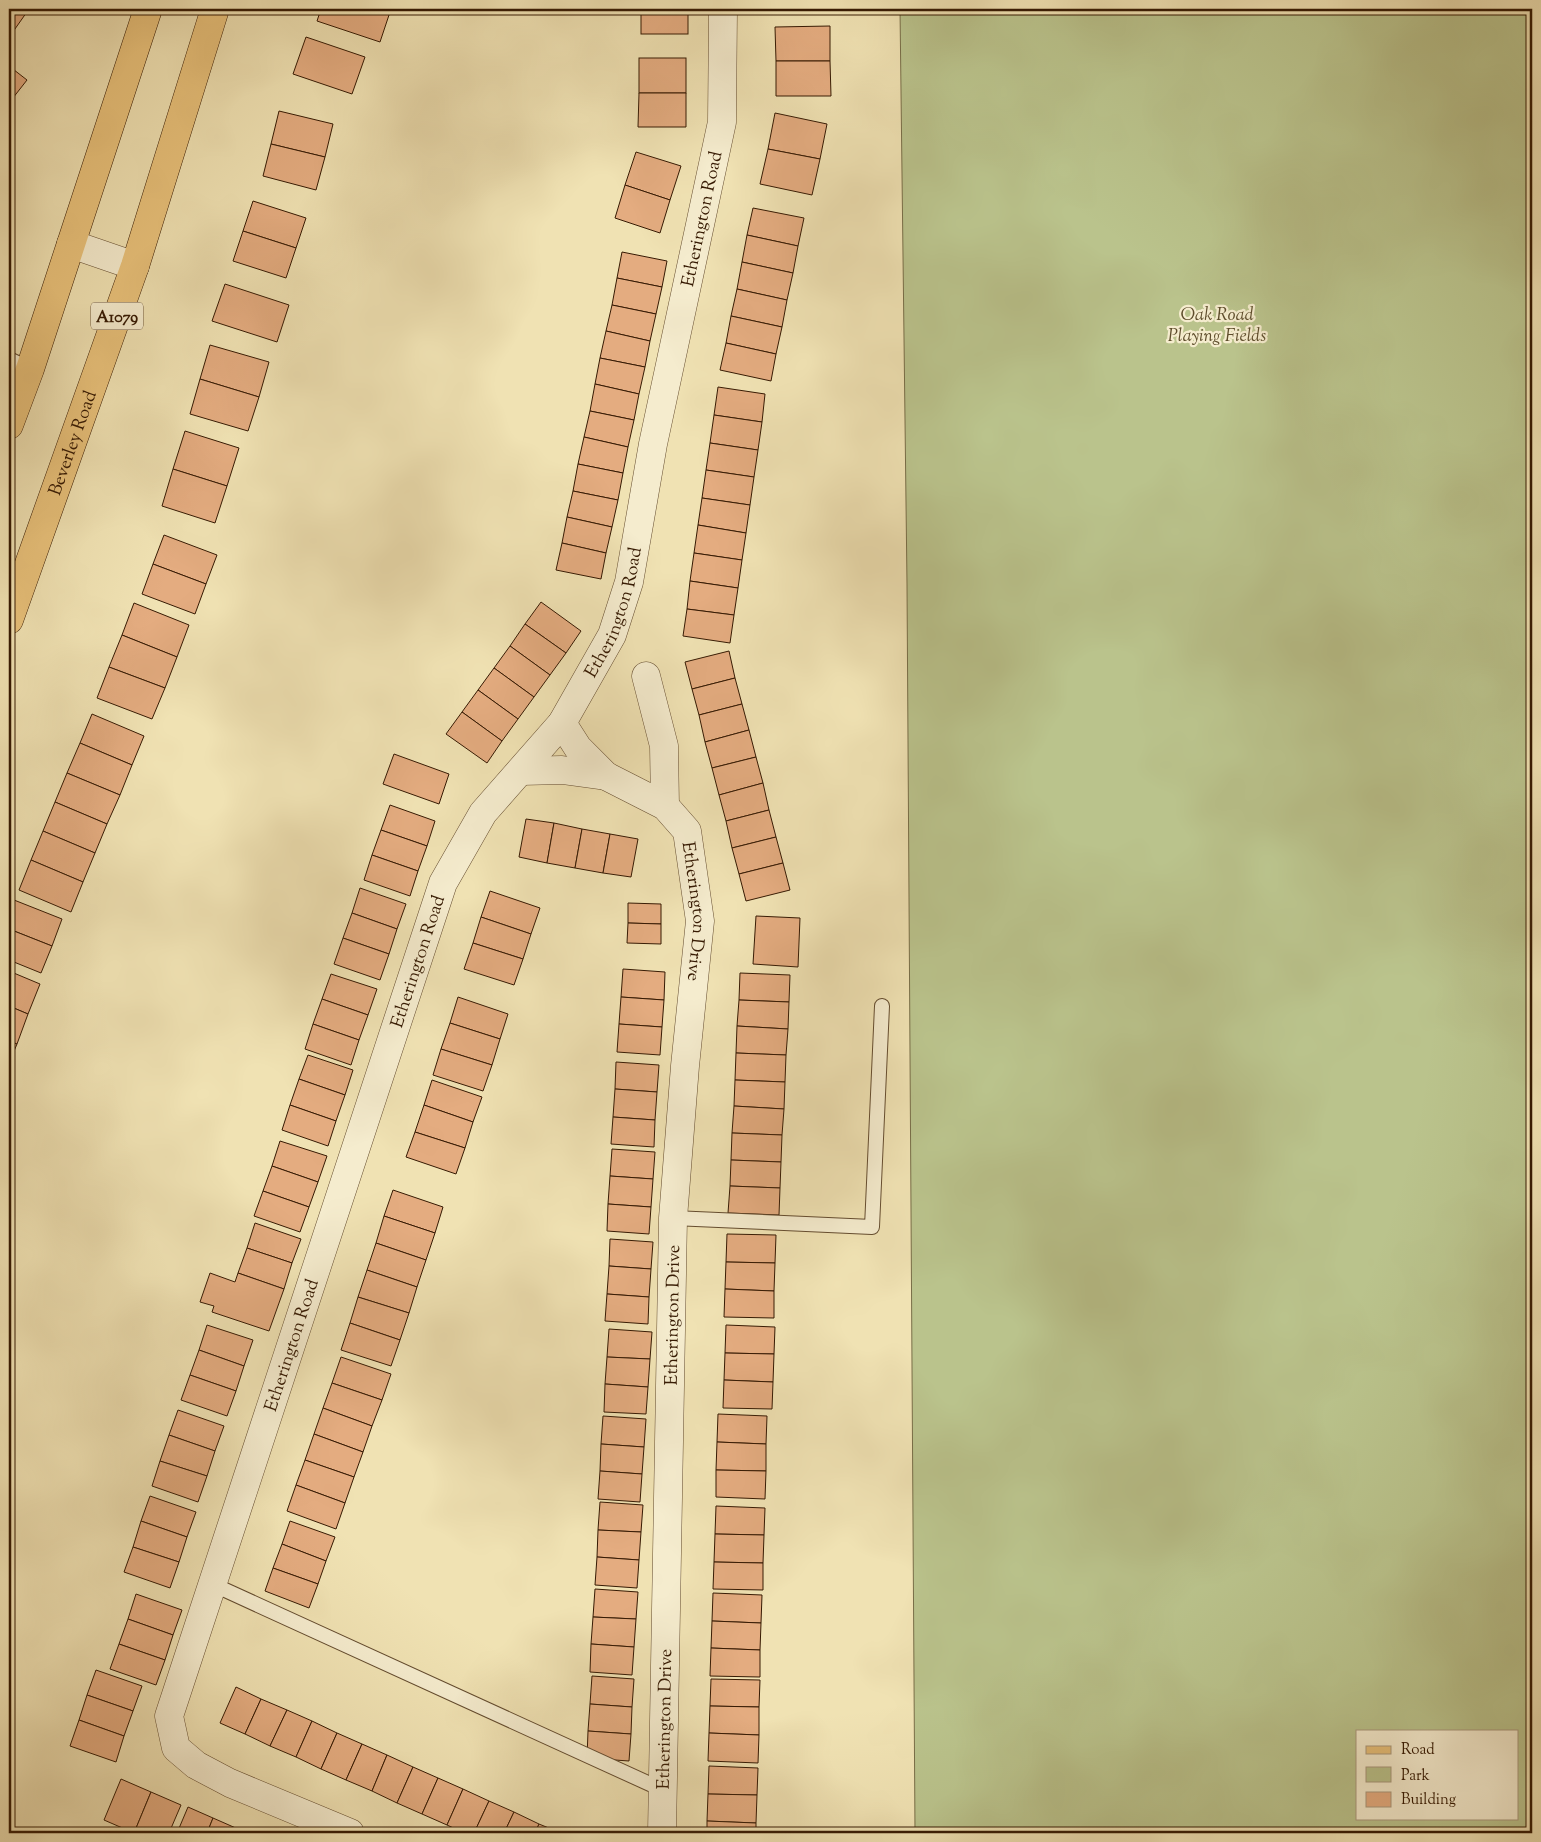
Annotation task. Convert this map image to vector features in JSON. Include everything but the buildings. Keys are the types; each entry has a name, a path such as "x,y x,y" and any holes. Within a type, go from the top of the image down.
{"main road":[{"path":"9,425 19,364 71,244 148,9"},
{"name":"Beverley Road","path":"9,620 135,266 215,9"}],"street":[{"name":"Etherington Road","path":"350,1833 230,1783 196,1765 176,1748 168,1716 443,883 483,813 562,723 612,634 628,582 653,444 722,122 723,9"},
{"path":"71,244 135,266"},
{"path":"646,676 664,746 665,806"},
{"name":"Etherington Drive","path":"562,723 578,748 606,776 665,806 687,831 700,921 685,1066 673,1218 662,1833"},
{"name":"Etherington Drive","path":"521,771 562,770 606,776"}],"lane":[{"path":"673,1218 872,1227 882,1006"},
{"path":"212,1584 663,1790"}],"green space":[{"name":"Oak Road Playing Fields","path":"900,9 1532,9 1532,1833 915,1833 907,584"}]}
